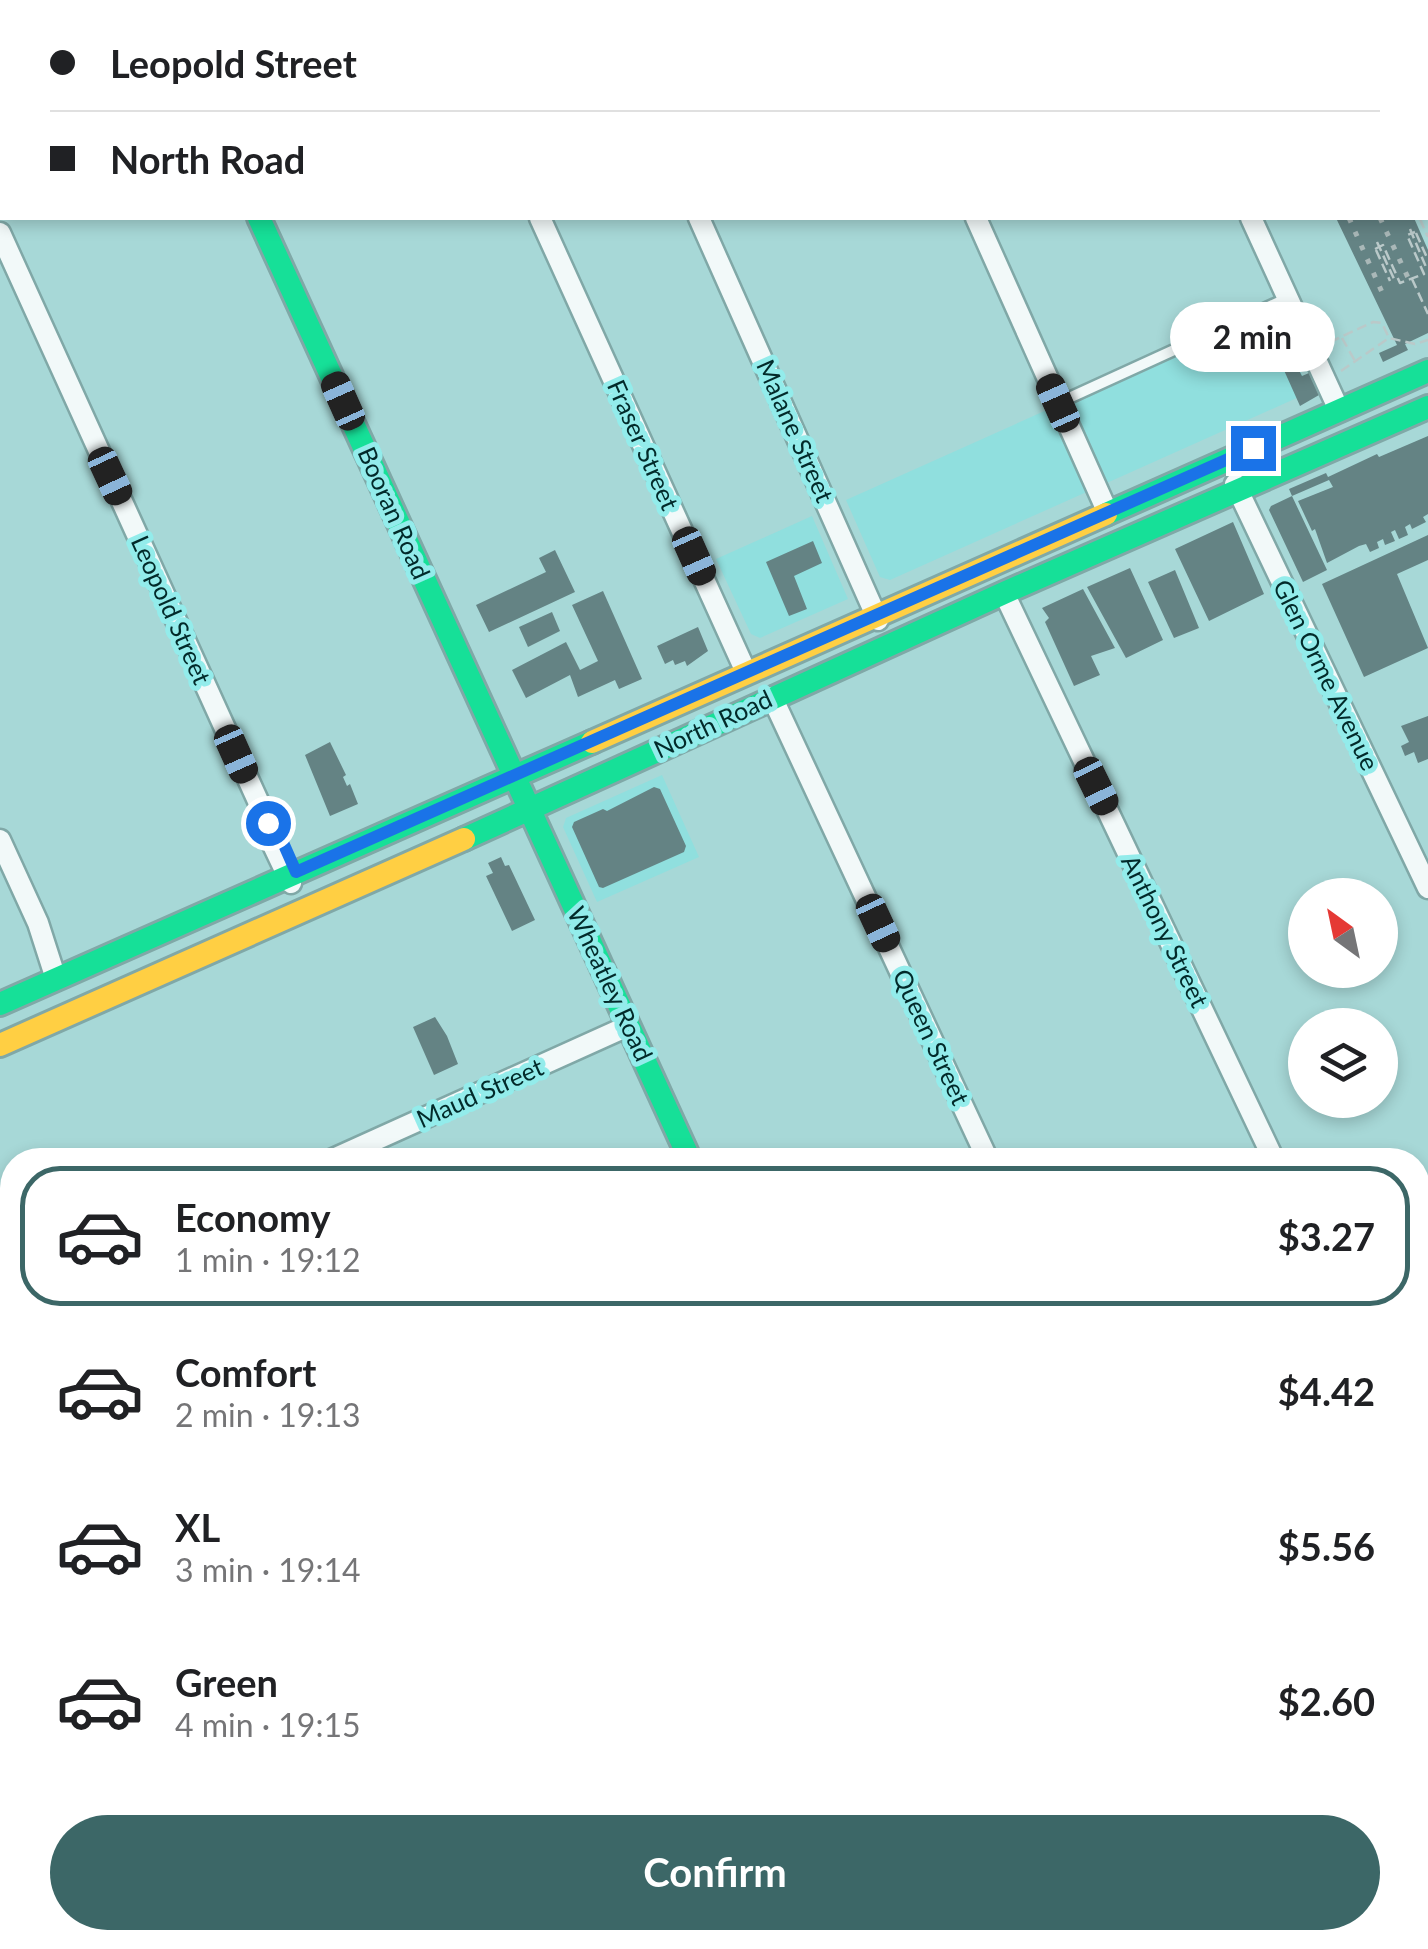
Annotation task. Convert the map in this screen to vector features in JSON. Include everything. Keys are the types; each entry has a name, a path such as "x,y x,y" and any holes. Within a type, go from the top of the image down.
{"main road":[{"name":"Booran Road","path":"261,220 529,809"},
{"name":"North Road","path":"0,1004 1428,371"},
{"name":"North Road","path":"0,1045 889,644 1428,407"},
{"path":"614,730 629,764"},
{"name":"Wheatley Road","path":"529,809 684,1148"}],"street":[{"name":"Fraser Street","path":"541,220 746,672"},
{"name":"Malane Street","path":"701,220 889,644"},
{"path":"977,220 1108,512"},
{"path":"1252,220 1339,410"},
{"name":"Leopold Street","path":"0,233 268,823 272,843 307,909"},
{"name":"Glen Orme Avenue","path":"1224,462 1428,888"},
{"name":"Anthony Street","path":"1004,593 1268,1148"},
{"name":"Queen Street","path":"772,697 982,1148"},
{"path":"0,840 62,977"},
{"name":"Maud Street","path":"358,1148 628,1026"}],"lane":[{"path":"1058,403 1288,298"}],"path":[{"path":"1426,266 1410,229 1428,260"},
{"path":"1392,280 1376,249 1383,245 1400,284 1424,274 1407,235 1412,233"},
{"path":"1412,278 1428,314"},
{"path":"1327,344 1373,322 1382,323 1389,338"},
{"path":"1341,336 1355,361"},
{"path":"1341,372 1389,338 1416,344 1428,340"}],"shaded area":[{"path":"1272,309 1310,392 890,580 880,577 846,500"},
{"path":"812,516 848,599 760,638 751,634 716,559"},
{"path":"662,775 699,857 597,902 563,827 566,818"}],"building":[{"path":"1337,220 1415,220 1428,250 1428,333 1405,344 1408,350 1383,362 1379,353 1397,345"},
{"path":"1285,343 1302,376 1309,373 1319,395 1300,406 1274,348"},
{"path":"1428,436 1428,514 1423,517 1426,522 1412,529 1410,524 1405,527 1408,535 1399,539 1395,530 1391,532 1395,541 1385,545 1383,539 1377,542 1379,548 1370,552 1366,544 1327,563 1315,529 1312,531 1298,501 1333,487 1329,480 1292,496 1289,489"},
{"path":"1292,496 1327,570 1303,582 1269,510"},
{"path":"1233,522 1264,594 1209,621 1175,549"},
{"path":"1428,535 1428,560 1397,574 1428,648 1364,677 1322,584"},
{"path":"813,541 822,563 794,576 807,609 789,616 766,562"},
{"path":"555,550 575,592 489,632 476,605 546,572 539,558"},
{"path":"1130,568 1163,640 1126,658 1087,587"},
{"path":"1175,570 1199,628 1174,638 1148,582"},
{"path":"1083,589 1115,648 1091,656 1100,675 1074,686 1042,608"},
{"path":"603,591 642,679 619,689 615,680 578,697 570,675 526,698 512,670 566,642 580,670 598,661 572,605"},
{"path":"552,612 560,631 528,647 519,627"},
{"path":"698,627 708,651 687,666 685,661 665,664 657,646"},
{"path":"1428,716 1428,759 1418,763 1414,752 1405,756 1401,746 1409,742 1401,726"},
{"path":"330,742 358,804 330,816 305,755"},
{"path":"654,787 660,789 686,846 684,852 599,887 572,827 574,822 603,809 607,811"},
{"path":"501,857 505,866 509,865 535,920 512,931 486,876 493,873 488,863"},
{"path":"435,1017 458,1064 434,1075 413,1027"}],"railway":[{"path":"1350,220 1385,299"},
{"path":"1381,220 1411,284"}],"traffic: fast":[{"path":"260,220 685,1148"},
{"path":"1106,514 1428,371"},
{"path":"464,839 1004,593 1428,407"},
{"path":"0,1004 592,742"}],"traffic: slow":[{"path":"592,742 1106,514"},
{"path":"0,1045 464,839"}],"route":[{"path":"268,823 281,838 296,872 1253,448"}]}
